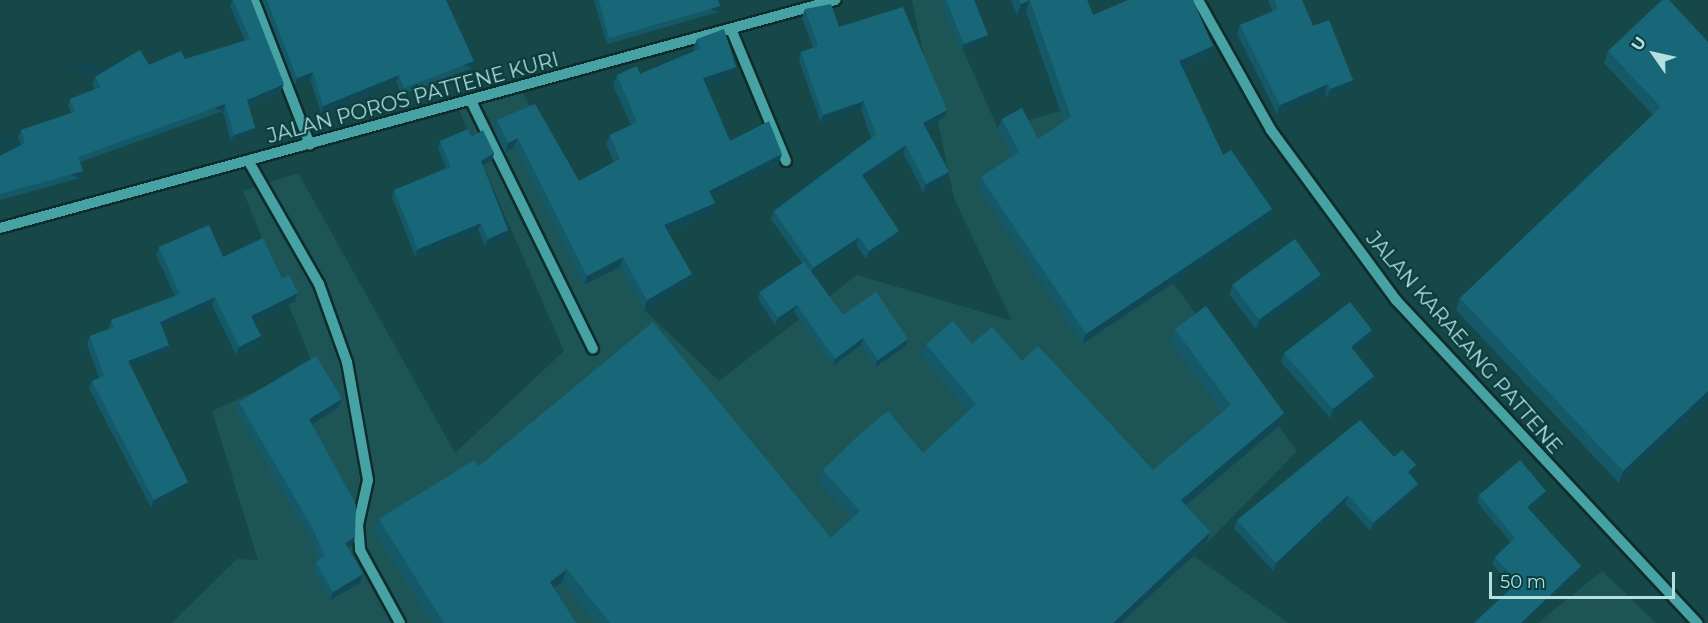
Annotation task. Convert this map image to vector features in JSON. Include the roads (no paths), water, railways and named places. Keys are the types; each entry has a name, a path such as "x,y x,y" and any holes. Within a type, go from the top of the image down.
{"street":[{"name":"JALAN POROS PATTENE KURI","path":"0,228 249,162 833,0"},
{"name":"JALAN KARAEANG PATTENE","path":"1197,0 1271,130 1396,300 1697,623"},
{"path":"255,3 309,145"},
{"path":"731,29 786,161"},
{"path":"471,101 593,349"},
{"path":"249,162 319,284 347,363 368,480 358,525 360,550 400,623"}]}
